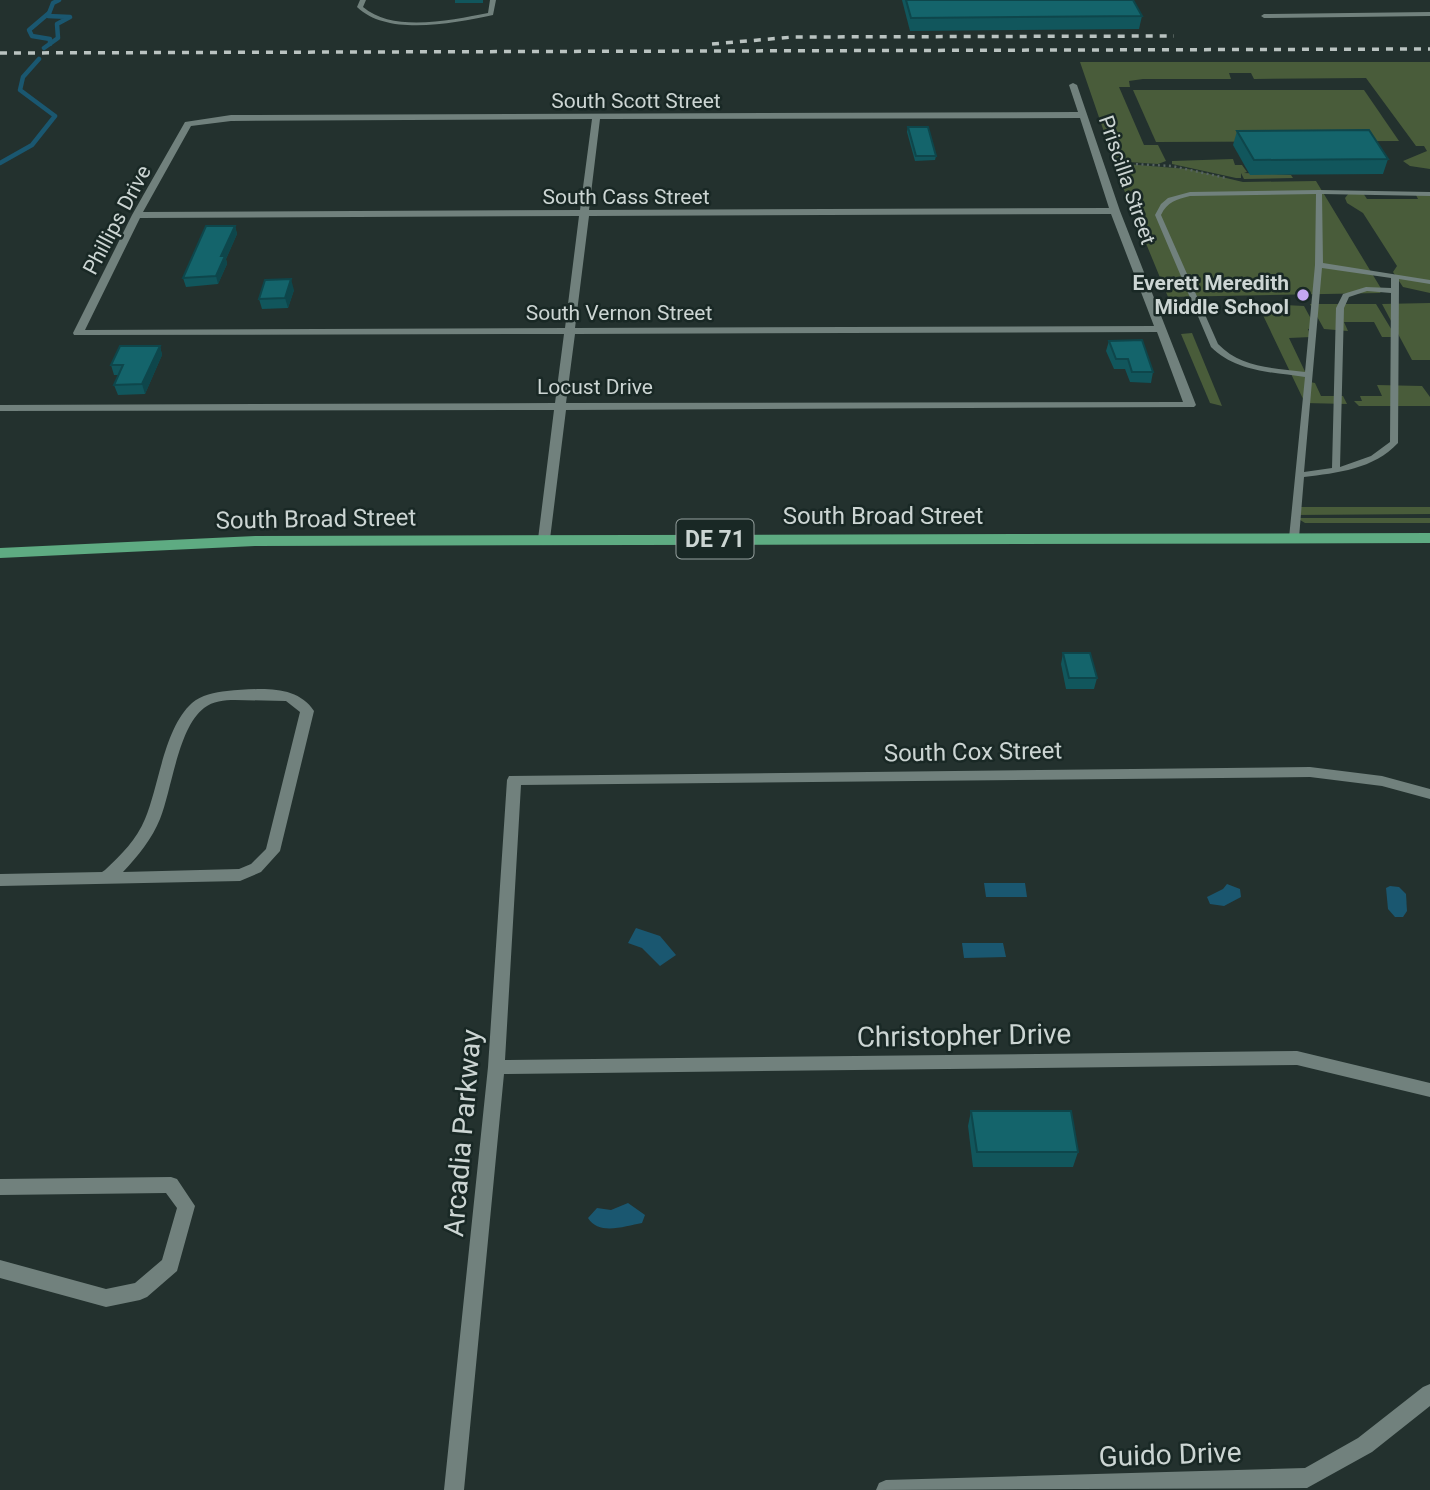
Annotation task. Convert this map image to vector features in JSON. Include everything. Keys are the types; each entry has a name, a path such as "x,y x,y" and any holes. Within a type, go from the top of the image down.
{"main road":[{"name":"South Broad Street","path":"0,553 255,541 1430,538"}],"street":[{"name":"Priscilla Street","path":"1073,85 1115,211 1190,405"},
{"name":"South Scott Street","path":"188,124 231,118 1084,116"},
{"path":"544,539 596,119"},
{"name":"Phillips Drive","path":"78,333 137,215 188,124"},
{"name":"South Cass Street","path":"137,215 1115,211"},
{"name":"South Vernon Street","path":"78,333 1161,329"},
{"name":"Locust Drive","path":"0,408 1190,405"},
{"path":"0,880 104,880 240,875 256,868 273,851 307,711 300,701 285,695 216,695 195,707 185,726 148,829 125,861 104,880"},
{"name":"South Cox Street","path":"514,780 1310,772 1382,780 1430,794"},
{"name":"Arcadia Parkway","path":"454,1490 496,1067 514,780"},
{"name":"Christopher Drive","path":"496,1067 1297,1058 1430,1090"},
{"path":"0,1187 171,1185 186,1206 170,1265 140,1292 106,1298 0,1269"},
{"name":"Guido Drive","path":"886,1490 1307,1478 1365,1445 1430,1394"}],"lane":[{"path":"363,0 360,7 365,15 421,23 451,22 491,14 494,0"},
{"path":"1264,16 1430,14"},
{"path":"1294,538 1319,265 1319,192"},
{"path":"1309,375 1235,362 1222,355 1214,345 1158,215 1162,205 1172,198 1190,194 1430,194"},
{"path":"1319,265 1430,282"},
{"path":"1301,475 1336,471 1383,455 1394,443 1395,277"},
{"path":"1336,471 1340,308 1346,296 1366,289 1395,291"}],"path":[{"path":"1100,163 1172,166 1234,180"}],"green space":[{"path":"1080,62 1430,62 1430,169 1410,166 1403,161 1427,151 1424,146 1416,146 1366,78 1254,79 1251,73 1229,73 1231,79 1143,79 1129,81 1130,87 1119,87 1144,145 1158,145 1166,161 1158,164 1114,161"},
{"path":"1133,90 1364,90 1399,141 1156,142"},
{"path":"1233,159 1235,165 1242,165 1247,172 1244,173 1291,175 1293,178 1244,179 1241,173 1241,178 1236,178 1172,164 1172,161"},
{"path":"1113,163 1188,169 1243,182 1316,181 1382,290 1380,293 1168,297"},
{"path":"1349,193 1363,193 1367,199 1418,199 1415,193 1430,193 1430,293 1403,287 1393,272 1397,266 1363,213 1347,203 1345,198"},
{"path":"1430,303 1430,360 1412,360 1382,304"},
{"path":"1265,304 1304,306 1316,328 1308,329 1311,337 1289,338 1310,382 1315,383 1321,396 1343,396 1347,404 1305,403 1260,309"},
{"path":"1310,304 1376,304 1396,337 1382,337 1374,322 1344,322 1348,331 1324,329"},
{"path":"1192,333 1222,406 1210,403 1181,334"},
{"path":"1377,385 1422,386 1430,397 1430,406 1359,406 1354,401 1362,401 1360,396 1382,396"},
{"path":"1298,507 1430,507 1430,514 1294,515"},
{"path":"1297,518 1430,518 1430,523 1305,523"}],"water":[{"path":"984,883 1025,883 1027,897 986,897"},
{"path":"1227,884 1240,889 1241,897 1224,906 1210,904 1207,897"},
{"path":"1399,887 1406,894 1407,911 1403,917 1395,917 1388,909 1386,888"},
{"path":"636,928 660,936 676,955 660,966 642,948 628,943"},
{"path":"962,943 1003,943 1006,957 964,958"},
{"path":"628,1203 645,1215 642,1223 605,1228 593,1224 588,1218 597,1208 611,1210"}],"building":[{"path":"906,0 1133,0 1142,16 911,18"},
{"path":"908,127 928,127 936,156 916,156"},
{"path":"1369,130 1388,159 1254,160 1237,131"},
{"path":"206,226 235,226 221,256 225,256 216,276 183,278"},
{"path":"291,279 285,298 259,299 265,280"},
{"path":"1142,340 1153,372 1132,372 1128,359 1116,359 1109,341"},
{"path":"120,346 160,346 142,384 114,385 123,365 111,365"},
{"path":"1063,653 1090,653 1097,678 1069,678"},
{"path":"971,1111 1071,1111 1078,1152 977,1152"}],"waterway":[{"path":"50,44 58,38 57,24 70,17 48,16 53,3 59,0"},
{"path":"49,13 29,30 32,36 50,39 50,44"},
{"path":"44,48 50,44"},
{"path":"0,163 32,145 55,116 20,90 23,77 39,59"}],"railway":[{"path":"712,44 793,37 1174,36"},
{"path":"0,53 1430,49"}],"place":[{"name":"Everett Meredith Middle School","path":"1303,295"}]}
